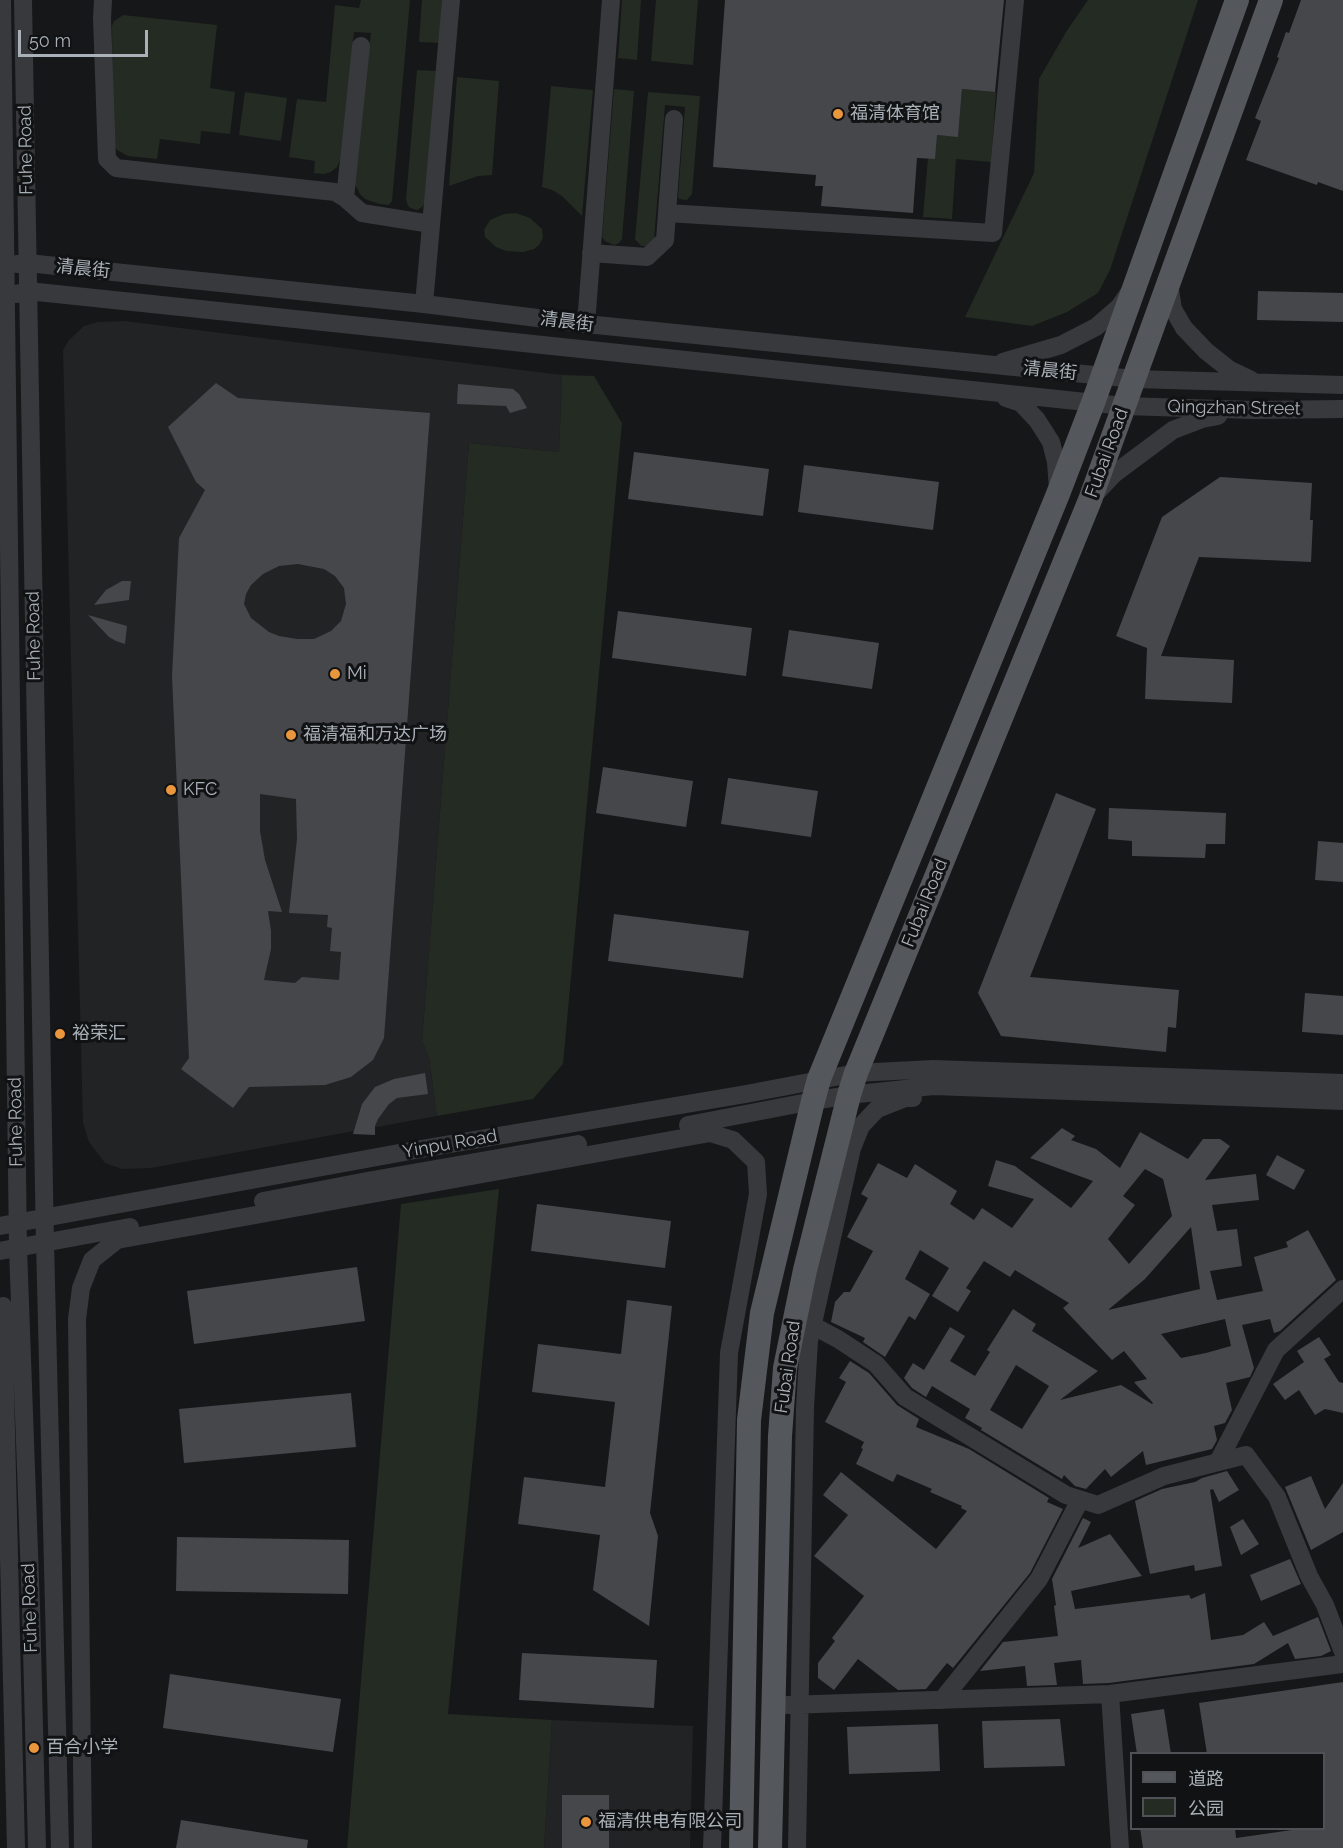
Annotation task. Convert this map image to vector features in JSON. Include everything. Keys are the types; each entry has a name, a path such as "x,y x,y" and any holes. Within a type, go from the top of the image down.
{"main road":[{"name":"Fubai Road","path":"741,1848 749,1420 762,1313 816,1090 1058,494 1093,403 1237,0"},
{"name":"Fubai Road","path":"770,1848 780,1436 785,1368 804,1321 805,1270 852,1084 1090,500 1271,0"}],"street":[{"name":"Fuhe Road","path":"2,0 9,1249 31,1607 37,1848"},
{"name":"Fuhe Road","path":"23,0 45,1244 60,1848"},
{"path":"103,0 107,159 111,165 116,168 335,192 362,213 431,224"},
{"path":"424,304 451,0"},
{"path":"586,324 611,0"},
{"path":"667,213 993,233 1015,0"},
{"path":"345,198 361,46"},
{"path":"591,253 647,257 664,240 674,119"},
{"name":"清晨街","path":"3,266 28,263 424,304 586,324 1134,380"},
{"path":"1169,284 1173,309 1184,328 1206,351 1230,370 1258,383"},
{"path":"990,365 1060,345 1096,327 1119,307 1135,285"},
{"name":"清晨街","path":"4,296 28,291 1124,406"},
{"name":"Qingzhan Street","path":"1134,380 1343,385"},
{"path":"990,392 1021,404 1037,420 1051,441 1056,462 1058,494"},
{"name":"Qingzhan Street","path":"1124,406 1253,410 1343,409"},
{"path":"1090,500 1114,474 1173,430 1202,418 1253,410"},
{"path":"852,1084 933,1069 1343,1083"},
{"path":"852,1084 1343,1101"},
{"name":"Yinpu Road","path":"9,1225 410,1151 746,1094 816,1090 852,1084"},
{"name":"Yinpu Road","path":"9,1249 45,1244 367,1181 746,1115 816,1090"},
{"path":"797,1848 808,1341 804,1321 852,1148 861,1126 877,1109 905,1098 934,1096 1343,1110"},
{"path":"83,1848 77,1319 81,1288 92,1260 117,1240 710,1133 733,1140 756,1162 758,1194 729,1353 712,1848"},
{"path":"1218,1462 1276,1350 1343,1289"},
{"path":"3,1306 5,1612 16,1848"},
{"path":"804,1321 838,1339 876,1364 905,1397 1066,1495 1080,1500 1098,1505 1164,1476 1246,1455 1277,1497 1309,1576 1325,1605 1343,1652"},
{"path":"942,1700 1040,1578 1080,1500"},
{"path":"1325,1605 1343,1612"},
{"path":"5,1612 31,1607"},
{"path":"773,1706 1110,1694 1343,1664"},
{"path":"1110,1694 1120,1848"}],"shaded area":[{"path":"124,321 562,375 559,452 469,443 422,1041 429,1058 437,1116 151,1168 122,1169 105,1163 89,1142 83,1123 63,350 69,340 84,326 98,322"},
{"path":"552,1720 693,1726 690,1848 544,1848"}],"green space":[{"path":"361,0 410,0 392,201 389,205 365,199 354,183 371,33 354,32 340,160 337,167 324,174 314,173 315,161 289,157 297,99 326,102 335,5 359,8"},
{"path":"422,0 442,0 439,43 419,42"},
{"path":"622,0 641,0 637,60 618,58"},
{"path":"656,0 698,0 693,65 651,61"},
{"path":"1088,0 1198,0 1110,270 1098,293 1067,312 1032,326 965,317 1034,173 1039,79 1066,32"},
{"path":"123,15 217,25 210,88 235,92 230,134 201,131 200,144 160,139 157,159 128,156 117,150 113,142 112,26 114,21"},
{"path":"417,70 436,71 425,201 418,210 409,207 406,199"},
{"path":"457,77 499,81 492,175 478,176 449,186"},
{"path":"551,86 593,90 582,216 562,196 542,187"},
{"path":"614,89 634,91 622,239 614,245 602,237"},
{"path":"962,89 996,92 991,162 956,159 952,219 923,217 928,158 937,135 958,136"},
{"path":"245,92 287,98 281,141 239,135"},
{"path":"648,92 700,96 692,194 687,200 679,199 678,196 685,107 665,105 654,240 646,246 641,246 635,239"},
{"path":"516,213 530,218 542,229 543,238 534,249 523,252 506,251 496,247 485,237 484,230 490,220 504,214"},
{"path":"562,375 594,376 622,423 563,1064 533,1099 437,1116 429,1058 422,1041 469,443 559,452"},
{"path":"499,1189 448,1714 552,1720 544,1848 347,1848 401,1204"}],"building":[{"name":"福清体育馆","path":"725,0 1004,0 995,92 962,89 958,137 937,135 935,159 917,158 913,213 821,206 823,186 815,186 816,175 713,167"},
{"path":"1301,0 1343,0 1343,191 1318,182 1317,185 1246,160 1261,121 1255,118 1279,58 1277,57 1286,32 1289,33"},
{"path":"1258,291 1343,293 1343,322 1257,320"},
{"name":"福清福和万达广场","path":"216,383 238,398 430,413 384,1038 373,1060 351,1077 325,1085 249,1087 233,1108 181,1069 189,1058 172,676 179,538 205,490 196,482 168,427","holes":["298,564 324,569 335,576 344,588 346,604 341,621 331,631 314,639 297,639 269,632 251,618 244,604 251,585 263,574 279,566","260,794 296,799 297,839 289,913 328,915 327,927 332,928 330,951 341,952 339,980 302,977 295,983 264,980 271,949 268,911 282,912 265,860 260,831"]},
{"path":"458,384 513,389 519,394 527,408 510,413 506,406 457,404"},
{"path":"634,452 769,469 763,516 628,499"},
{"path":"804,465 939,482 933,530 798,512"},
{"path":"1220,477 1312,483 1311,562 1199,557 1161,656 1234,660 1232,703 1145,699 1147,648 1116,636 1162,517"},
{"path":"122,581 131,581 129,600 94,605 106,590"},
{"path":"618,611 752,628 746,676 612,658"},
{"path":"88,615 127,626 125,644 109,637"},
{"path":"789,630 879,643 872,689 782,676"},
{"path":"603,767 693,781 686,827 596,813"},
{"path":"728,778 818,791 811,837 721,824"},
{"path":"1056,793 1096,809 1030,977 1179,990 1176,1028 1168,1027 1166,1052 1001,1036 978,993"},
{"path":"1109,808 1226,813 1225,844 1206,844 1205,858 1132,856 1132,841 1108,839"},
{"path":"1318,841 1343,843 1343,882 1315,880"},
{"path":"614,914 749,931 743,978 608,961"},
{"path":"1305,993 1343,996 1343,1035 1302,1032"},
{"path":"425,1073 428,1094 397,1098 389,1104 378,1119 375,1135 353,1134 362,1104 375,1087 394,1079"},
{"path":"1062,1128 1075,1136 1071,1140 1096,1149 1120,1168 1140,1132 1188,1159 1203,1139 1220,1139 1230,1146 1205,1180 1256,1174 1259,1200 1212,1205 1217,1231 1237,1229 1242,1266 1210,1271 1217,1300 1263,1291 1254,1257 1288,1247 1286,1242 1308,1230 1336,1280 1280,1331 1274,1333 1270,1319 1242,1325 1254,1368 1250,1377 1226,1383 1232,1410 1225,1423 1214,1426 1217,1440 1212,1449 1146,1465 1143,1451 1111,1477 1105,1469 1086,1489 1075,1486 1064,1475 1062,1479 981,1430 982,1428 965,1418 970,1409 932,1386 926,1397 912,1388 904,1378 913,1363 924,1370 950,1327 965,1336 950,1361 975,1376 990,1352 987,1350 1013,1309 1036,1324 1032,1331 1098,1371 1060,1400 1121,1385 1153,1403 1134,1382 1147,1379 1124,1351 1112,1360 1063,1308 1069,1303 1015,1270 1010,1277 984,1261 966,1288 971,1291 958,1312 932,1296 949,1268 920,1250 905,1279 930,1294 915,1320 909,1316 885,1357 863,1342 865,1338 831,1322 835,1302 844,1292 850,1292 873,1251 847,1237 868,1198 861,1194 878,1163 907,1178 915,1164 957,1191 950,1204 974,1220 982,1208 1012,1228 1034,1199 988,1186 996,1160 1015,1166 1071,1208 1093,1181 1030,1158","holes":["1145,1169 1163,1179 1172,1216 1129,1264 1108,1239 1135,1205 1123,1196","1191,1227 1200,1289 1108,1310 1145,1279","1225,1319 1231,1346 1181,1358 1161,1334","1016,1365 1049,1386 1022,1429 990,1410"]},
{"path":"1277,1155 1305,1170 1294,1190 1266,1175"},
{"path":"537,1204 671,1221 665,1268 531,1251"},
{"path":"357,1267 365,1321 194,1344 187,1291"},
{"path":"627,1300 672,1306 650,1513 658,1536 649,1626 593,1590 600,1535 518,1524 524,1477 605,1487 615,1402 532,1392 538,1344 621,1354"},
{"path":"1319,1337 1331,1355 1324,1359 1339,1382 1343,1383 1343,1413 1325,1409 1315,1415 1299,1390 1285,1400 1273,1384 1304,1362 1297,1351"},
{"path":"850,1361 869,1373 897,1405 919,1419 916,1427 969,1449 1049,1498 1047,1502 1063,1509 1030,1573 953,1668 947,1663 926,1689 898,1690 858,1659 834,1690 818,1678 818,1663 835,1641 832,1638 864,1596 814,1556 848,1515 823,1495 841,1472 936,1549 967,1511 961,1508 962,1506 930,1492 932,1489 897,1474 893,1482 856,1464 864,1442 825,1422 846,1382 839,1378"},
{"path":"351,1393 356,1447 184,1463 179,1409"},
{"path":"1227,1471 1239,1490 1219,1502 1213,1489 1210,1490 1222,1566 1195,1571 1194,1565 1150,1574 1135,1501 1162,1489 1195,1482"},
{"path":"1311,1476 1325,1509 1343,1483 1343,1532 1311,1550 1285,1487"},
{"path":"1083,1518 1091,1522 1078,1548 1110,1534 1142,1576 1071,1591 1075,1609 1189,1595 1191,1599 1205,1593 1211,1640 1243,1635 1264,1622 1273,1636 1318,1617 1331,1651 1321,1656 1295,1659 1288,1643 1254,1664 1109,1683 1083,1684 1081,1660 1054,1663 1057,1685 1027,1686 1025,1666 980,1671 1003,1642 1058,1636 1052,1579"},
{"path":"1243,1519 1259,1544 1241,1555 1230,1527"},
{"path":"177,1537 349,1540 348,1594 176,1591"},
{"path":"1290,1559 1301,1584 1261,1601 1250,1575"},
{"path":"522,1653 657,1660 654,1708 519,1700"},
{"path":"170,1674 341,1699 333,1752 163,1728"},
{"path":"1343,1682 1343,1848 1143,1848 1140,1830 1235,1830 1236,1838 1292,1830 1325,1830 1325,1752 1207,1752 1199,1703"},
{"path":"1164,1709 1171,1752 1137,1752 1131,1714"},
{"path":"1060,1719 1065,1766 984,1768 982,1721"},
{"path":"938,1724 940,1771 849,1774 847,1727"},
{"name":"福清供电有限公司","path":"562,1795 609,1795 609,1848 562,1848"},
{"path":"181,1820 308,1840 307,1848 176,1848"}],"place":[{"name":"福清体育馆","path":"838,114"},
{"name":"Mi","path":"335,674"},
{"name":"福清福和万达广场","path":"291,735"},
{"name":"KFC","path":"171,790"},
{"name":"裕荣汇","path":"60,1034"},
{"name":"百合小学","path":"34,1748"},
{"name":"福清供电有限公司","path":"586,1822"}]}
